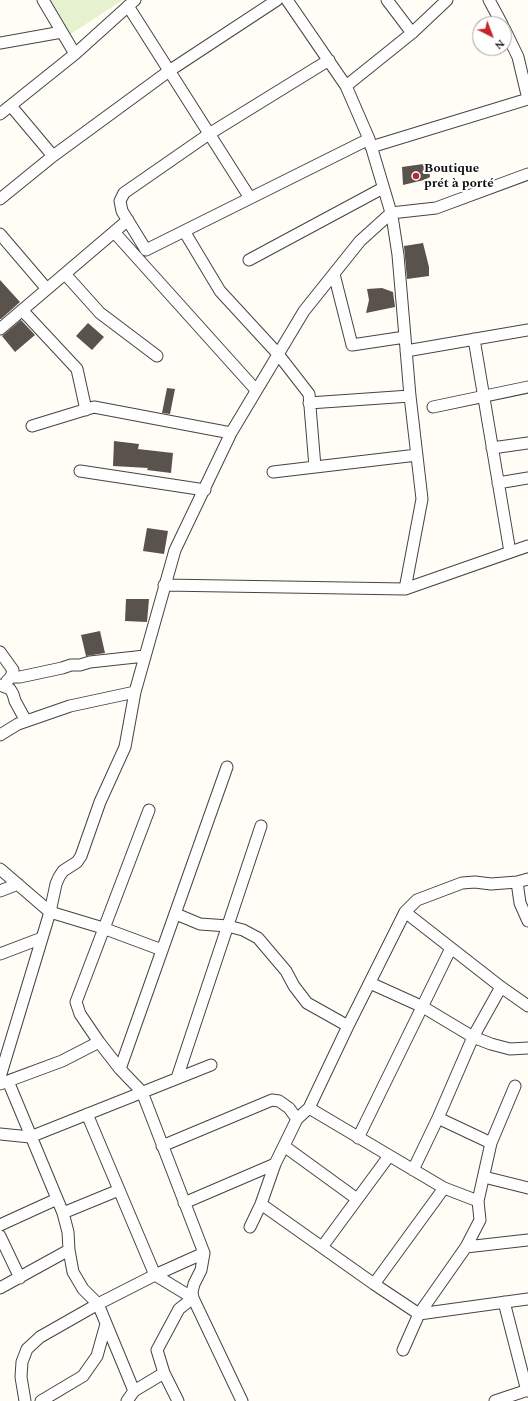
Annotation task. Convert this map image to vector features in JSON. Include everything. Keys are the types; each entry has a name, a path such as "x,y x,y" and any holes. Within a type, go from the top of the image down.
{"street":[{"path":"43,0 75,54"},
{"path":"0,199 53,156 170,71 277,0"},
{"path":"287,0 346,86 370,143 391,213 398,255 410,396 422,499 406,588"},
{"path":"387,0 412,32"},
{"path":"346,86 412,32 447,0"},
{"path":"493,1 499,16"},
{"path":"0,113 11,106 75,54 131,3 170,71 250,198"},
{"path":"0,43 62,32"},
{"path":"329,60 209,134 124,193 120,201 122,211 146,250 250,198 370,143 528,99 518,57 512,45"},
{"path":"11,106 53,156"},
{"path":"134,1391 98,1304 83,1290 73,1272 69,1250 68,1232 57,1199 3,1080 59,877 64,871 77,862 81,856 100,802 125,747 135,692 164,584 175,550 231,433 304,311 360,241 391,213 436,208 528,174"},
{"path":"249,260 384,188"},
{"path":"0,328 128,220"},
{"path":"184,231 220,290 278,354 309,394 315,467"},
{"path":"114,232 256,390"},
{"path":"0,234 47,289"},
{"path":"65,274 100,313 157,356"},
{"path":"334,274 352,344 405,337"},
{"path":"22,310 77,370 86,410"},
{"path":"406,351 528,330"},
{"path":"474,339 510,552"},
{"path":"433,407 528,387"},
{"path":"309,403 410,396"},
{"path":"32,426 94,407 231,433"},
{"path":"492,448 528,443"},
{"path":"273,472 417,455"},
{"path":"80,471 205,490"},
{"path":"498,484 528,478"},
{"path":"164,584 406,588 528,546"},
{"path":"0,652 13,670 12,677"},
{"path":"1,686 12,677 20,677 90,662 145,656"},
{"path":"1,686 10,689 26,721"},
{"path":"0,735 18,724 70,706 135,692"},
{"path":"120,1069 227,766"},
{"path":"149,810 76,1002 80,1014 99,1042 120,1069 142,1092 204,1253 201,1270 192,1292 193,1298 242,1401"},
{"path":"178,1078 261,826"},
{"path":"0,869 50,912 103,928 162,950"},
{"path":"250,1226 261,1204 274,1164 297,1119 309,1108 405,912 417,900 462,883 475,882 490,884 523,880 520,903 528,921"},
{"path":"0,891 18,884"},
{"path":"405,912 501,987 528,1006"},
{"path":"176,914 200,924 228,926 243,930 258,938 286,971 294,986 307,1003 348,1026"},
{"path":"0,954 42,938"},
{"path":"358,1138 423,1008 451,948"},
{"path":"370,983 423,1008 473,1038 510,1049 528,1048"},
{"path":"413,1170 438,1118 473,1038 501,987"},
{"path":"3,1080 62,1061 99,1042"},
{"path":"0,1134 30,1137 211,1065"},
{"path":"403,1350 419,1314 466,1247 480,1220 478,1201 492,1143 515,1086"},
{"path":"162,1146 272,1100 279,1101 289,1108 297,1119"},
{"path":"309,1108 444,1188 478,1201"},
{"path":"87,1114 154,1275 193,1298"},
{"path":"438,1118 492,1143"},
{"path":"284,1146 358,1199"},
{"path":"322,1247 389,1156"},
{"path":"184,1203 274,1164"},
{"path":"484,1177 528,1188"},
{"path":"374,1284 444,1188"},
{"path":"62,1213 119,1190"},
{"path":"0,1225 57,1199"},
{"path":"261,1204 419,1314 528,1299"},
{"path":"0,1236 20,1278"},
{"path":"466,1247 528,1240"},
{"path":"0,1288 69,1250"},
{"path":"24,1401 21,1376 22,1362 27,1349 40,1337 98,1304 154,1275 204,1253"},
{"path":"178,1401 164,1373 157,1350 179,1309 193,1298"},
{"path":"495,1401 527,1391 504,1302"},
{"path":"41,1401 83,1376 97,1356 106,1324"},
{"path":"127,1401 134,1391 164,1373"}],"green space":[{"path":"49,0 123,0 69,35"}],"building":[{"name":"Boutique prét à porté","path":"423,164 429,165 430,177 403,185 402,167"},
{"path":"423,243 429,267 429,276 407,279 404,246"},
{"path":"0,280 20,302 1,319 0,319"},
{"path":"382,288 393,292 395,307 366,313 369,300 367,289"},
{"path":"21,320 35,335 15,352 2,336"},
{"path":"88,323 104,337 92,350 76,336"},
{"path":"167,388 175,389 170,414 162,413"},
{"path":"114,441 139,444 138,449 173,453 171,473 147,470 148,468 113,466"},
{"path":"147,528 168,531 164,554 143,551"},
{"path":"126,599 149,599 147,622 125,621"},
{"path":"100,631 105,653 86,656 81,635"}],"place":[{"name":"Boutique prét à porté","path":"416,176"}]}
